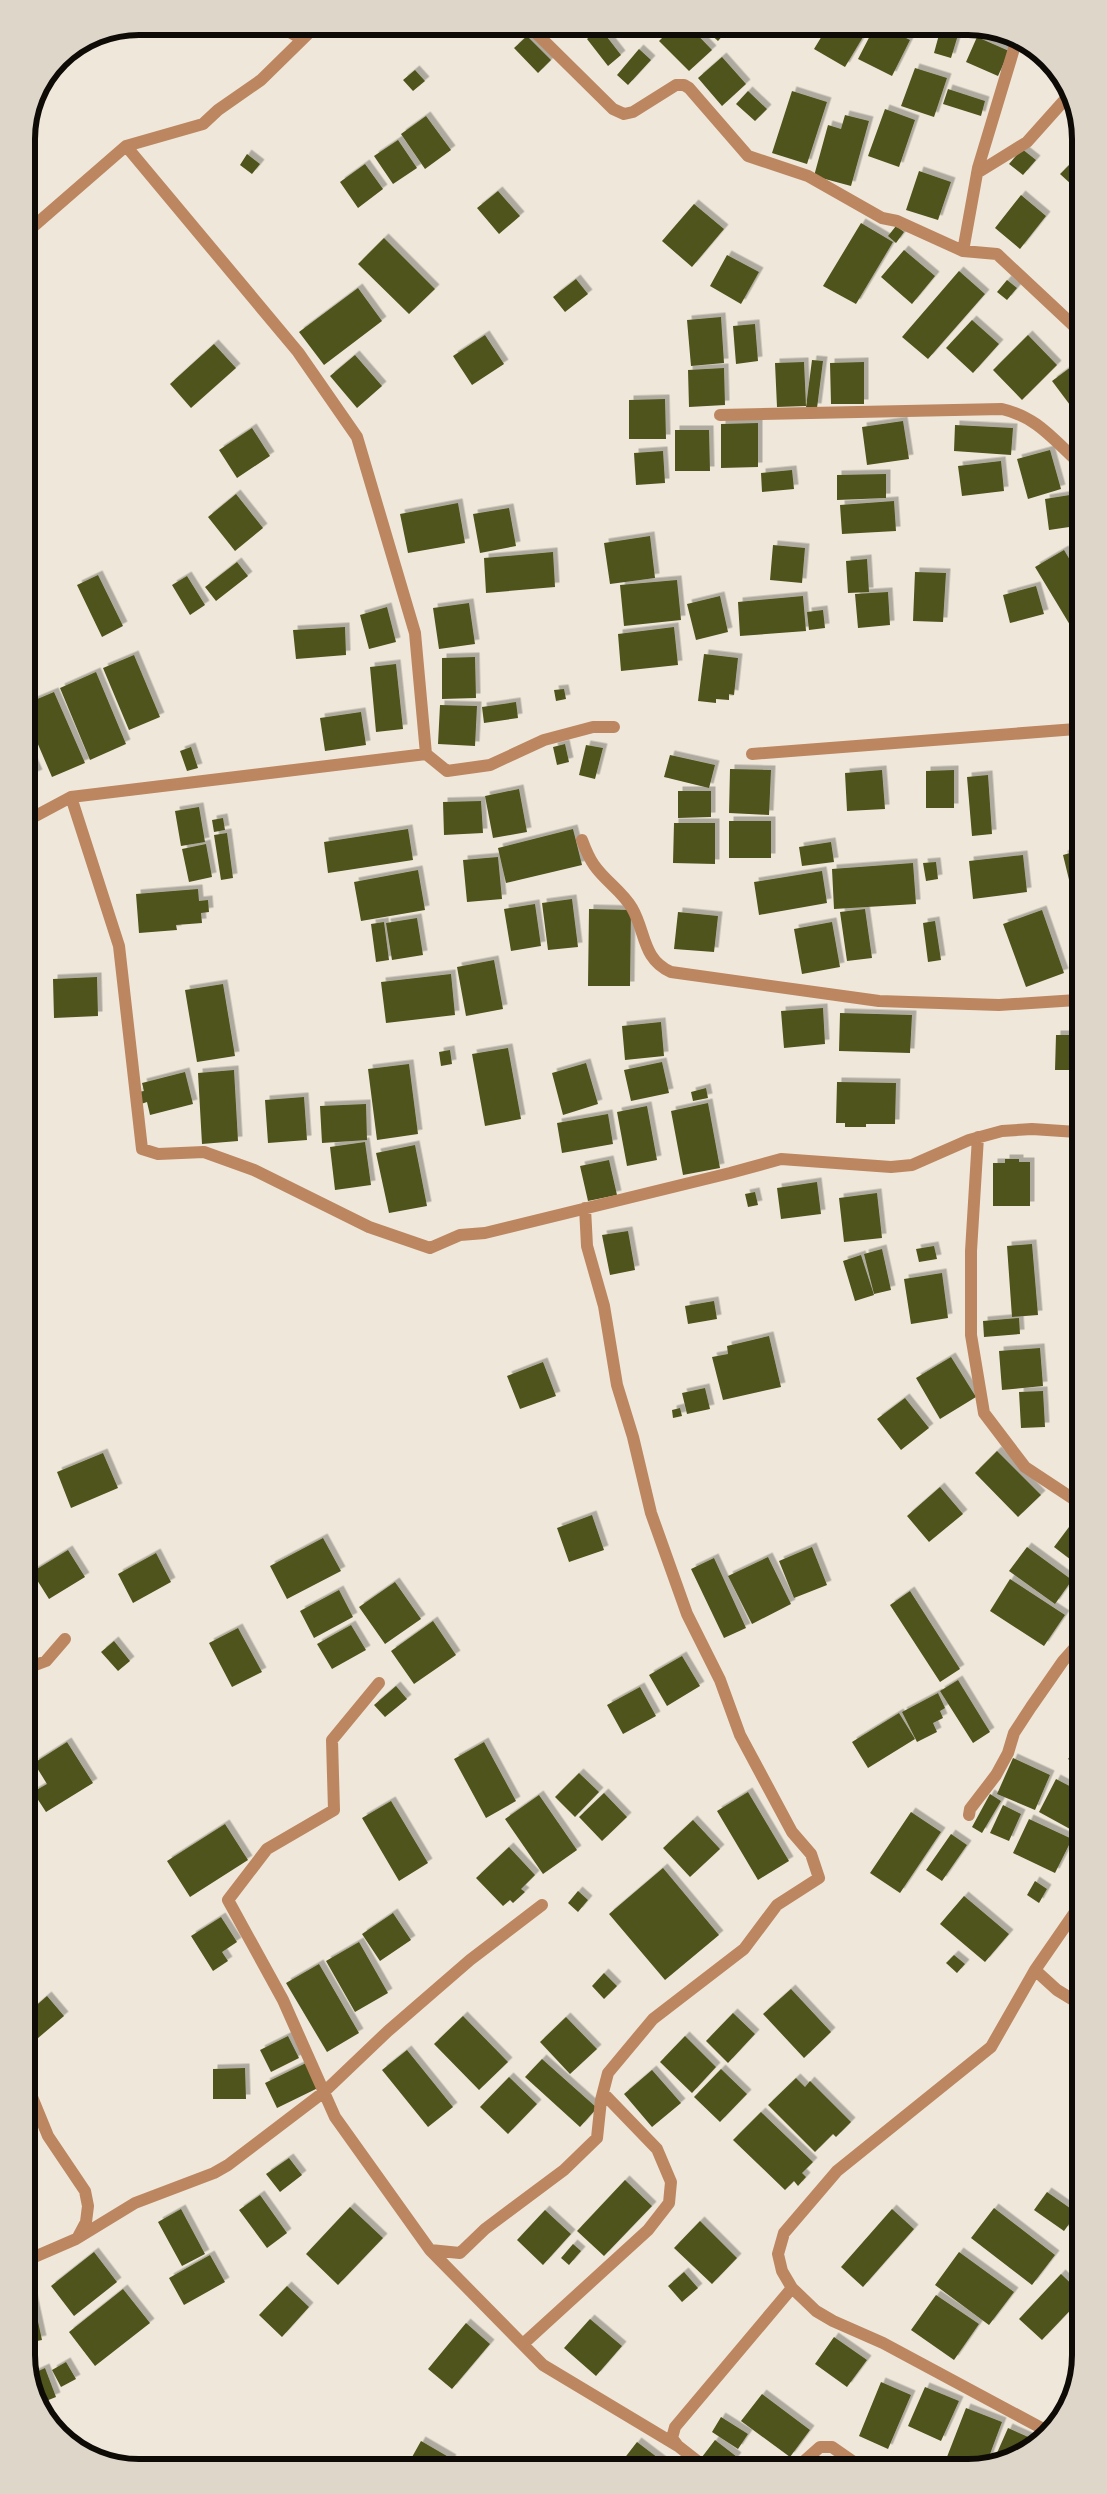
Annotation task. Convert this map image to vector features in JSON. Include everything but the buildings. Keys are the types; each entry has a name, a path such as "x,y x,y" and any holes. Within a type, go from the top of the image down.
{"street":[{"path":"35,225 126,146 203,124 218,110 261,80 307,35"},
{"path":"537,35 613,109 624,114 633,112 676,85 684,85 690,88 748,156 808,176 882,218 897,221 963,251 997,254 1072,324"},
{"path":"963,251 977,173 1015,46"},
{"path":"977,173 1027,142 1064,100"},
{"path":"126,146 298,352 357,437 415,632 426,754"},
{"path":"720,415 1002,409 1019,413 1036,422 1072,456"},
{"path":"35,816 71,797 426,754 447,770 490,765 544,740 593,727 614,727"},
{"path":"752,754 1072,729"},
{"path":"71,797 119,946 142,1149 158,1154 204,1152 254,1170 369,1227 430,1248 460,1234 485,1233 781,1159 795,1158 891,1167 912,1164 978,1137 1002,1131 1032,1129 1072,1132"},
{"path":"582,840 593,864 622,892 633,910 651,956 659,967 671,972 879,1001 999,1005 1072,1000"},
{"path":"978,1137 970,1251 971,1334 984,1413 1025,1467 1072,1498"},
{"path":"430,2250 460,2253 485,2229 564,2170 597,2138 603,2093 608,2073 653,2019 744,1949 777,1905 819,1878 811,1854 792,1832 740,1735 720,1680 687,1614 651,1513 633,1438 617,1385 604,1306 587,1246 585,1208"},
{"path":"35,1665 46,1661 65,1639"},
{"path":"969,1815 970,1810 1004,1761 1014,1733 1062,1662 1072,1651"},
{"path":"379,1683 332,1740 334,1810 267,1850 228,1900 283,2000 335,2117 430,2250 544,2365 678,2446 695,2459"},
{"path":"35,2257 76,2239 135,2203 214,2173 228,2165 324,2092 388,2031 470,1960 542,1905"},
{"path":"1042,2429 883,2343 833,2322 816,2311 792,2288 782,2271 778,2254 784,2233 837,2171 991,2047 1035,1970 1072,1917"},
{"path":"1035,1970 1057,1990 1072,1999"},
{"path":"523,2344 648,2230 669,2203 671,2182 657,2149 603,2093"},
{"path":"35,2104 48,2136 85,2191 88,2206 86,2222 76,2239"},
{"path":"678,2446 672,2438 675,2427 792,2288"},
{"path":"806,2459 820,2447 832,2447 850,2459"}]}
